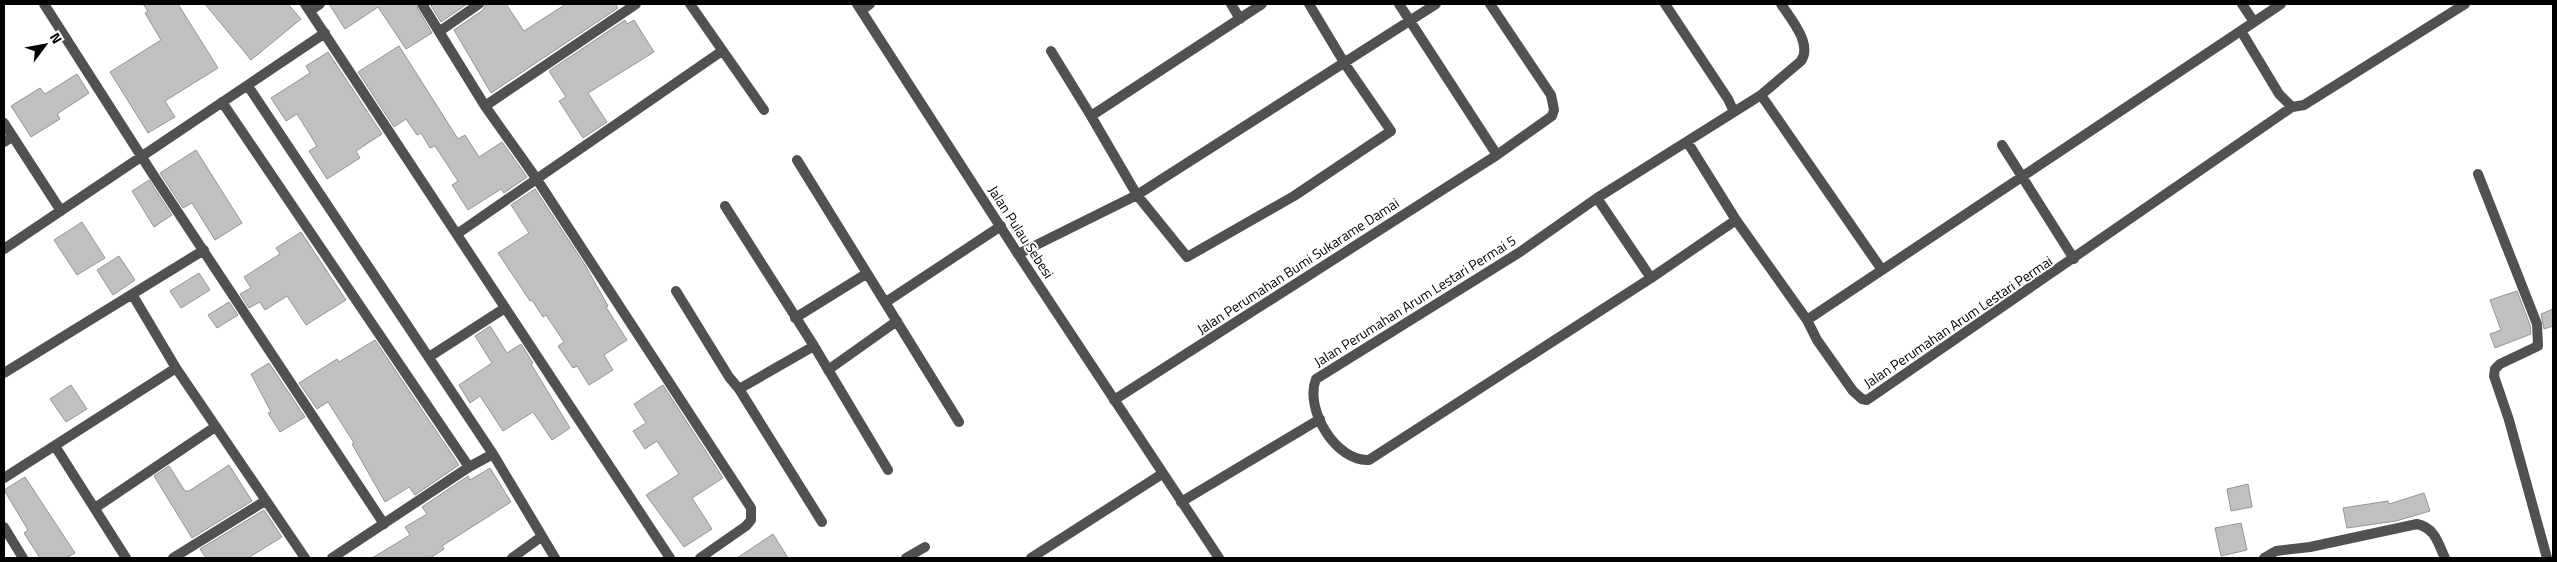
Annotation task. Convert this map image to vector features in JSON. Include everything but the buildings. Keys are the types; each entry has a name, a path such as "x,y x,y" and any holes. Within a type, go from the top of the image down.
{"street":[{"path":"44,4 384,524"},
{"path":"320,4 307,7 670,558"},
{"path":"422,4 486,106 536,178 751,508 751,520 746,526 700,558"},
{"path":"440,31 479,4"},
{"path":"486,106 636,4"},
{"path":"690,4 764,110"},
{"path":"1231,4 1240,19"},
{"path":"1092,116 1262,4"},
{"path":"1051,51 1092,116 1137,195 1186,257 1294,196 1391,130 1345,64 1309,4"},
{"path":"1399,4 1497,155"},
{"path":"1018,254 1137,195 1345,64 1436,4"},
{"name":"Jalan Perumahan Bumi Sukarame Damai","path":"1114,400 1497,155 1552,116 1554,110 1551,95 1490,4"},
{"path":"1665,4 1734,112"},
{"name":"Jalan Perumahan Arum Lestari Permai 5","path":"1651,278 1370,460 1356,458 1338,448 1320,419 1313,396 1316,379 1520,252 1597,198 1688,143 1761,95 1805,55 1805,47 1799,31 1781,4"},
{"path":"2242,4 2254,22"},
{"path":"1688,143 1736,220 1807,320 2281,4"},
{"name":"Jalan Perumahan Arum Lestari Permai","path":"1807,320 1816,340 1853,391 1862,399 1867,400 2292,107 2304,105 2465,4"},
{"name":"Jalan Pulau Sebesi","path":"863,6 1018,254 1219,558"},
{"path":"2242,31 2279,94 2292,107"},
{"path":"4,249 325,33"},
{"path":"457,234 722,51"},
{"path":"248,86 493,454 554,558"},
{"path":"1761,95 1882,270"},
{"path":"222,102 469,467"},
{"path":"4,123 8,139 61,211"},
{"name":"Jalan Perumahan Arum Lestari Permai","path":"2002,145 2021,178 2074,259"},
{"path":"797,160 959,422"},
{"path":"2478,174 2536,324 2538,346 2500,364 2495,369 2494,376 2509,420 2547,558"},
{"path":"1597,198 1651,278 1736,220"},
{"path":"725,206 814,346 888,470"},
{"path":"886,302 1001,226"},
{"path":"4,373 204,250"},
{"path":"795,318 866,274"},
{"path":"676,291 822,522"},
{"path":"132,294 176,368 305,558"},
{"path":"429,357 505,308"},
{"path":"828,370 897,321"},
{"path":"739,389 814,346"},
{"path":"4,478 176,368"},
{"path":"1181,502 1320,419"},
{"path":"95,508 215,427"},
{"path":"55,446 126,558"},
{"path":"332,558 469,467 493,454"},
{"path":"1031,558 1162,474"},
{"path":"173,558 265,501"},
{"path":"2264,558 2276,551 2310,547 2417,524 2428,527 2436,538 2445,558"},
{"path":"4,528 23,558"},
{"path":"512,558 541,538"},
{"path":"906,558 925,547"}]}
